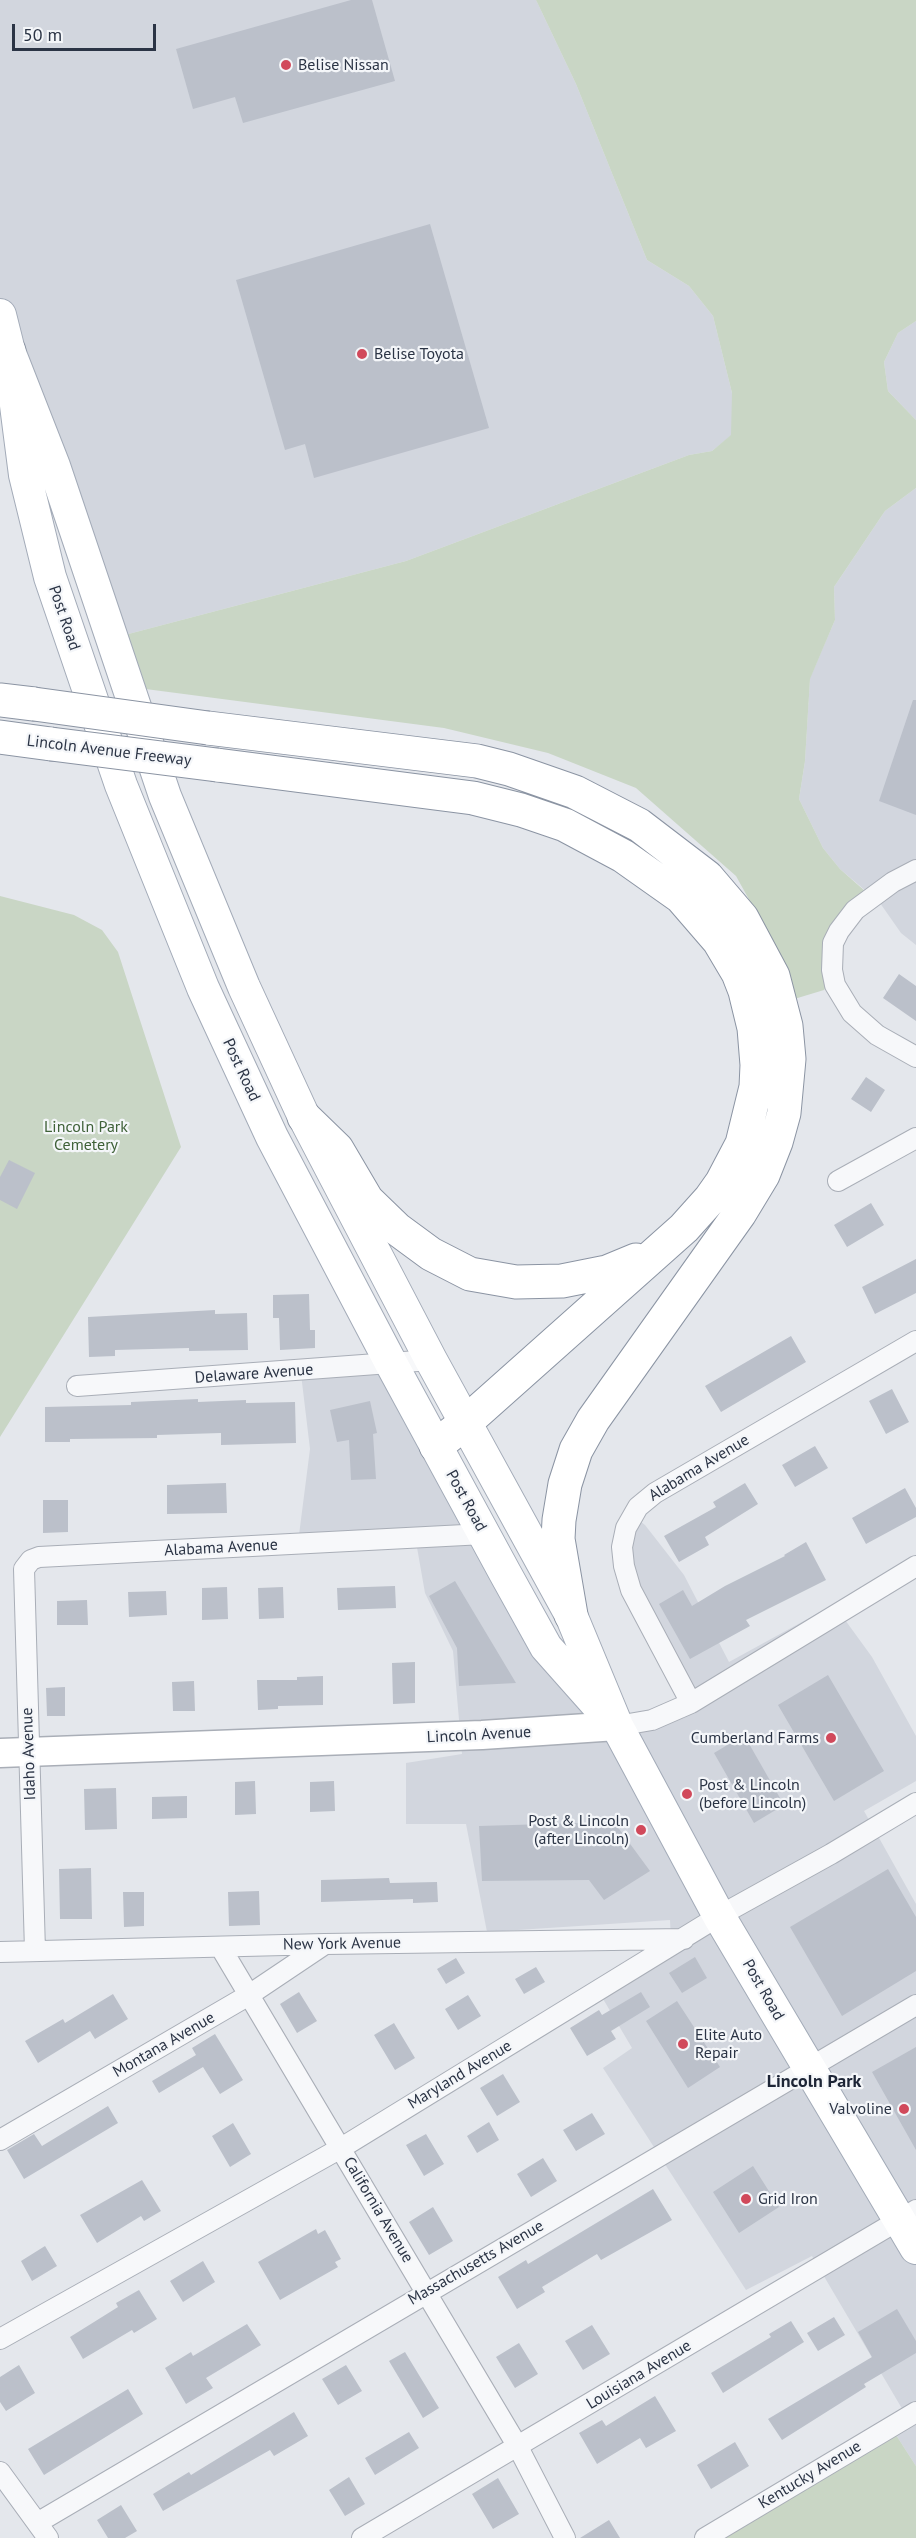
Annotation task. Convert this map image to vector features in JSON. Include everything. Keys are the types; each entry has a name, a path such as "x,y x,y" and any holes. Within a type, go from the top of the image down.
{"highway":[{"path":"0,700 477,761 518,771 583,795 653,834 706,877 742,918 773,976 786,1026 789,1059 784,1113 763,1175 740,1213 593,1420 576,1450 565,1484 559,1520 559,1547 571,1615"},
{"name":"Lincoln Avenue Freeway","path":"0,737 441,793 521,810 565,825 604,844 664,884 695,912 719,941 738,973 745,991 755,1037 756,1087 742,1144 723,1182 697,1214 669,1240"},
{"path":"304,1117 337,1149 367,1200 397,1229 431,1254 470,1274 493,1280 540,1283 586,1278 630,1263 669,1240"},
{"path":"436,1446 465,1423 669,1240"}],"main road":[{"name":"Post Road","path":"0,315 25,476 50,577 121,785 203,988 267,1126 392,1365 546,1647 617,1726"},
{"name":"Post Road","path":"4,352 54,466 165,796 244,987 304,1117 431,1360 571,1615 617,1726 719,1916 809,2068 908,2215 916,2248"}],"street":[{"path":"916,870 893,882 855,910 833,943 832,970 835,985 852,1013 877,1035 916,1057"},
{"path":"838,1181 916,1138"},
{"name":"Alabama Avenue","path":"691,1703 631,1590 624,1566 622,1547 626,1528 638,1507 655,1493 916,1341"},
{"name":"Delaware Avenue","path":"77,1386 392,1365 431,1360"},
{"name":"Alabama Avenue","path":"31,1560 39,1557 484,1534"},
{"name":"Idaho Avenue","path":"31,1560 24,1569 35,1951"},
{"name":"Lincoln Avenue","path":"0,1753 482,1735 617,1726 652,1720 691,1703 916,1566"},
{"name":"Maryland Avenue","path":"0,2339 341,2148 719,1916 831,1854 916,1803"},
{"name":"New York Avenue","path":"0,1952 324,1944 684,1939"},
{"name":"Montana Avenue","path":"0,2140 249,1995 324,1944"},
{"name":"California Avenue","path":"221,1948 518,2447 565,2538"},
{"name":"Massachusetts Avenue","path":"43,2530 427,2292 916,2005"},
{"name":"Louisiana Avenue","path":"362,2538 908,2215"},
{"name":"Kentucky Avenue","path":"705,2538 916,2412"},
{"path":"0,2472 43,2530"}],"shaded area":[{"path":"0,0 536,0 576,84 647,260 689,286 713,316 732,393 732,435 712,451 689,455 406,561 117,637 0,332"},
{"path":"916,321 916,420 888,391 884,362 898,333"},
{"path":"916,488 916,945 901,933 880,903 840,869 823,848 799,799 805,761 810,678 835,620 834,587 885,511"},
{"path":"390,1368 616,1737 693,1697 625,1576 636,1518 645,1525 684,1575 729,1662 842,1600 840,1613 872,1657 916,1736 916,1781 864,1811 916,1904 916,2466 887,2421 904,2412 812,2256 746,2290 603,2068 632,2048 596,1987 671,1940 670,1920 487,1932 466,1824 406,1824 406,1763 462,1754 453,1651 425,1593 415,1536 299,1535 310,1449 301,1374"}],"green space":[{"path":"536,0 916,0 916,321 898,333 884,362 888,391 916,420 916,488 885,511 834,587 835,620 810,679 805,761 799,799 823,848 840,869 874,899 843,933 838,966 824,990 791,1000 772,941 736,876 636,788 548,753 444,728 138,688 117,637 406,561 689,455 712,451 731,435 732,393 713,316 689,286 647,260 576,84"},
{"name":"Lincoln Park Cemetery","path":"0,896 74,915 102,930 118,952 181,1147 0,1437"},
{"path":"887,2421 916,2466 916,2538 700,2538"}],"building":[{"name":"Belise Nissan","path":"351,0 372,0 395,81 243,123 235,97 193,109 176,49"},
{"name":"Belise Toyota","path":"430,224 489,428 314,478 305,444 285,450 236,280"},
{"path":"913,700 916,700 916,815 879,801"},
{"path":"899,974 916,986 916,1021 883,998"},
{"path":"866,1077 885,1090 871,1112 851,1099"},
{"path":"9,1160 35,1173 17,1209 0,1200 0,1177"},
{"path":"871,1203 884,1225 847,1247 834,1225"},
{"path":"916,1259 916,1293 875,1314 862,1287"},
{"path":"309,1294 310,1330 315,1330 315,1348 280,1350 279,1318 273,1318 273,1295"},
{"path":"215,1310 215,1314 247,1313 248,1350 189,1351 189,1348 115,1350 115,1356 89,1357 88,1317"},
{"path":"791,1336 806,1362 721,1412 705,1386"},
{"path":"892,1389 909,1422 886,1434 869,1401"},
{"path":"198,1399 198,1402 246,1400 246,1403 295,1402 296,1443 221,1445 221,1433 45,1442 45,1407 131,1405 131,1402"},
{"path":"370,1401 377,1433 373,1434 376,1479 351,1480 349,1440 337,1442 330,1410"},
{"path":"815,1446 828,1468 795,1487 782,1465"},
{"path":"226,1483 227,1513 167,1514 167,1485"},
{"path":"745,1483 758,1504 705,1537 709,1545 679,1562 664,1536 716,1507 713,1502"},
{"path":"905,1488 916,1508 916,1517 866,1544 852,1518"},
{"path":"43,1500 68,1500 68,1532 43,1533"},
{"path":"806,1542 826,1580 746,1620 750,1626 690,1659 659,1604 683,1590 692,1606 725,1586 785,1556"},
{"path":"455,1581 516,1683 459,1686 457,1648 429,1596"},
{"path":"395,1586 396,1608 338,1610 337,1588"},
{"path":"227,1587 228,1619 202,1620 202,1588"},
{"path":"283,1587 284,1618 259,1619 258,1588"},
{"path":"166,1591 167,1615 129,1617 128,1592"},
{"path":"87,1600 88,1625 57,1625 57,1601"},
{"path":"415,1662 415,1703 393,1704 392,1663"},
{"name":"Cumberland Farms","path":"828,1675 884,1771 834,1801 778,1705"},
{"path":"323,1676 323,1705 278,1706 278,1709 258,1710 257,1680 297,1680 297,1677"},
{"path":"194,1681 195,1711 173,1711 172,1682"},
{"path":"65,1687 65,1716 47,1716 46,1688"},
{"path":"744,1735 784,1805 754,1823 714,1753"},
{"path":"255,1781 256,1814 235,1815 235,1782"},
{"path":"334,1781 335,1811 310,1812 310,1782"},
{"path":"116,1788 117,1829 85,1830 84,1789"},
{"path":"187,1796 187,1818 152,1819 152,1797"},
{"path":"614,1822 650,1871 604,1900 589,1880 482,1881 479,1826"},
{"path":"91,1868 92,1919 60,1919 59,1869"},
{"path":"888,1869 916,1917 916,1971 842,2016 790,1927"},
{"path":"389,1878 390,1883 437,1882 438,1902 413,1903 413,1899 321,1902 321,1880"},
{"path":"259,1891 260,1925 229,1926 228,1892"},
{"path":"123,1892 144,1892 144,1926 124,1927"},
{"path":"695,1957 707,1978 682,1993 669,1973"},
{"path":"456,1958 465,1973 446,1984 437,1969"},
{"path":"536,1967 545,1982 524,1994 515,1979"},
{"path":"299,1992 317,2021 297,2033 280,2004"},
{"path":"641,1992 650,2007 611,2031 616,2039 587,2056 570,2028 599,2010 602,2015"},
{"path":"113,1994 128,2019 95,2039 90,2031 38,2063 25,2041 63,2019 65,2023"},
{"path":"468,1995 481,2016 458,2030 445,2009"},
{"name":"Elite Auto Repair","path":"677,2001 720,2067 688,2088 646,2021"},
{"path":"394,2023 415,2058 395,2070 374,2035"},
{"path":"215,2034 243,2080 220,2094 203,2067 159,2093 152,2081 196,2055 192,2048"},
{"name":"Valvoline","path":"916,2047 916,2150 872,2072"},
{"path":"503,2074 520,2102 497,2116 480,2088"},
{"path":"108,2106 118,2123 24,2179 7,2150 34,2134 42,2146"},
{"path":"592,2113 605,2134 576,2151 563,2130"},
{"path":"489,2122 499,2140 477,2153 467,2136"},
{"path":"233,2123 251,2154 230,2167 212,2136"},
{"path":"426,2134 444,2164 424,2176 406,2145"},
{"path":"543,2158 557,2181 531,2197 517,2174"},
{"name":"Grid Iron","path":"753,2166 779,2207 739,2233 713,2192"},
{"path":"142,2180 161,2211 144,2221 141,2216 97,2243 80,2215"},
{"path":"653,2189 672,2220 601,2260 597,2254 542,2287 545,2292 517,2309 498,2277 526,2260 528,2264"},
{"path":"433,2207 453,2241 429,2255 409,2222"},
{"path":"316,2229 318,2234 325,2230 341,2259 335,2262 338,2267 280,2300 258,2262"},
{"path":"45,2246 57,2266 32,2281 21,2261"},
{"path":"203,2261 215,2282 183,2302 170,2281"},
{"path":"139,2290 157,2319 134,2333 132,2330 83,2359 70,2337 118,2307 116,2303"},
{"path":"897,2309 916,2341 916,2353 864,2384 866,2387 782,2440 768,2419 872,2357 858,2332"},
{"path":"834,2317 845,2335 818,2351 807,2333"},
{"path":"791,2321 804,2342 723,2393 711,2373 771,2337 769,2334"},
{"path":"247,2324 261,2345 206,2378 213,2388 186,2404 165,2368 191,2352 193,2356"},
{"path":"592,2325 610,2354 583,2370 565,2341"},
{"path":"519,2343 538,2374 515,2388 496,2357"},
{"path":"405,2352 439,2408 423,2418 389,2361"},
{"path":"19,2365 35,2393 6,2411 0,2402 0,2377"},
{"path":"346,2365 362,2391 338,2405 322,2379"},
{"path":"128,2389 143,2414 44,2475 28,2449"},
{"path":"655,2396 676,2431 646,2448 640,2438 597,2464 579,2433 602,2420 606,2426"},
{"path":"294,2412 308,2436 274,2456 270,2450 163,2511 153,2494 189,2472 191,2475"},
{"path":"409,2432 419,2448 375,2475 365,2458"},
{"path":"735,2442 749,2466 711,2489 697,2465"},
{"path":"349,2477 365,2504 345,2516 329,2490"},
{"path":"498,2478 519,2514 493,2529 472,2494"},
{"path":"121,2505 137,2531 125,2538 108,2538 97,2520"},
{"path":"609,2520 620,2538 580,2538"}],"place":[{"name":"Belise Nissan","path":"286,65"},
{"name":"Belise Toyota","path":"362,354"},
{"name":"Cumberland Farms","path":"831,1738"},
{"name":"Post & Lincoln (before Lincoln)","path":"687,1794"},
{"name":"Post & Lincoln (after Lincoln)","path":"641,1830"},
{"name":"Elite Auto Repair","path":"683,2044"},
{"name":"Valvoline","path":"904,2109"},
{"name":"Grid Iron","path":"746,2199"}],"district":[{"name":"Lincoln Park","path":"814,2082"}]}
